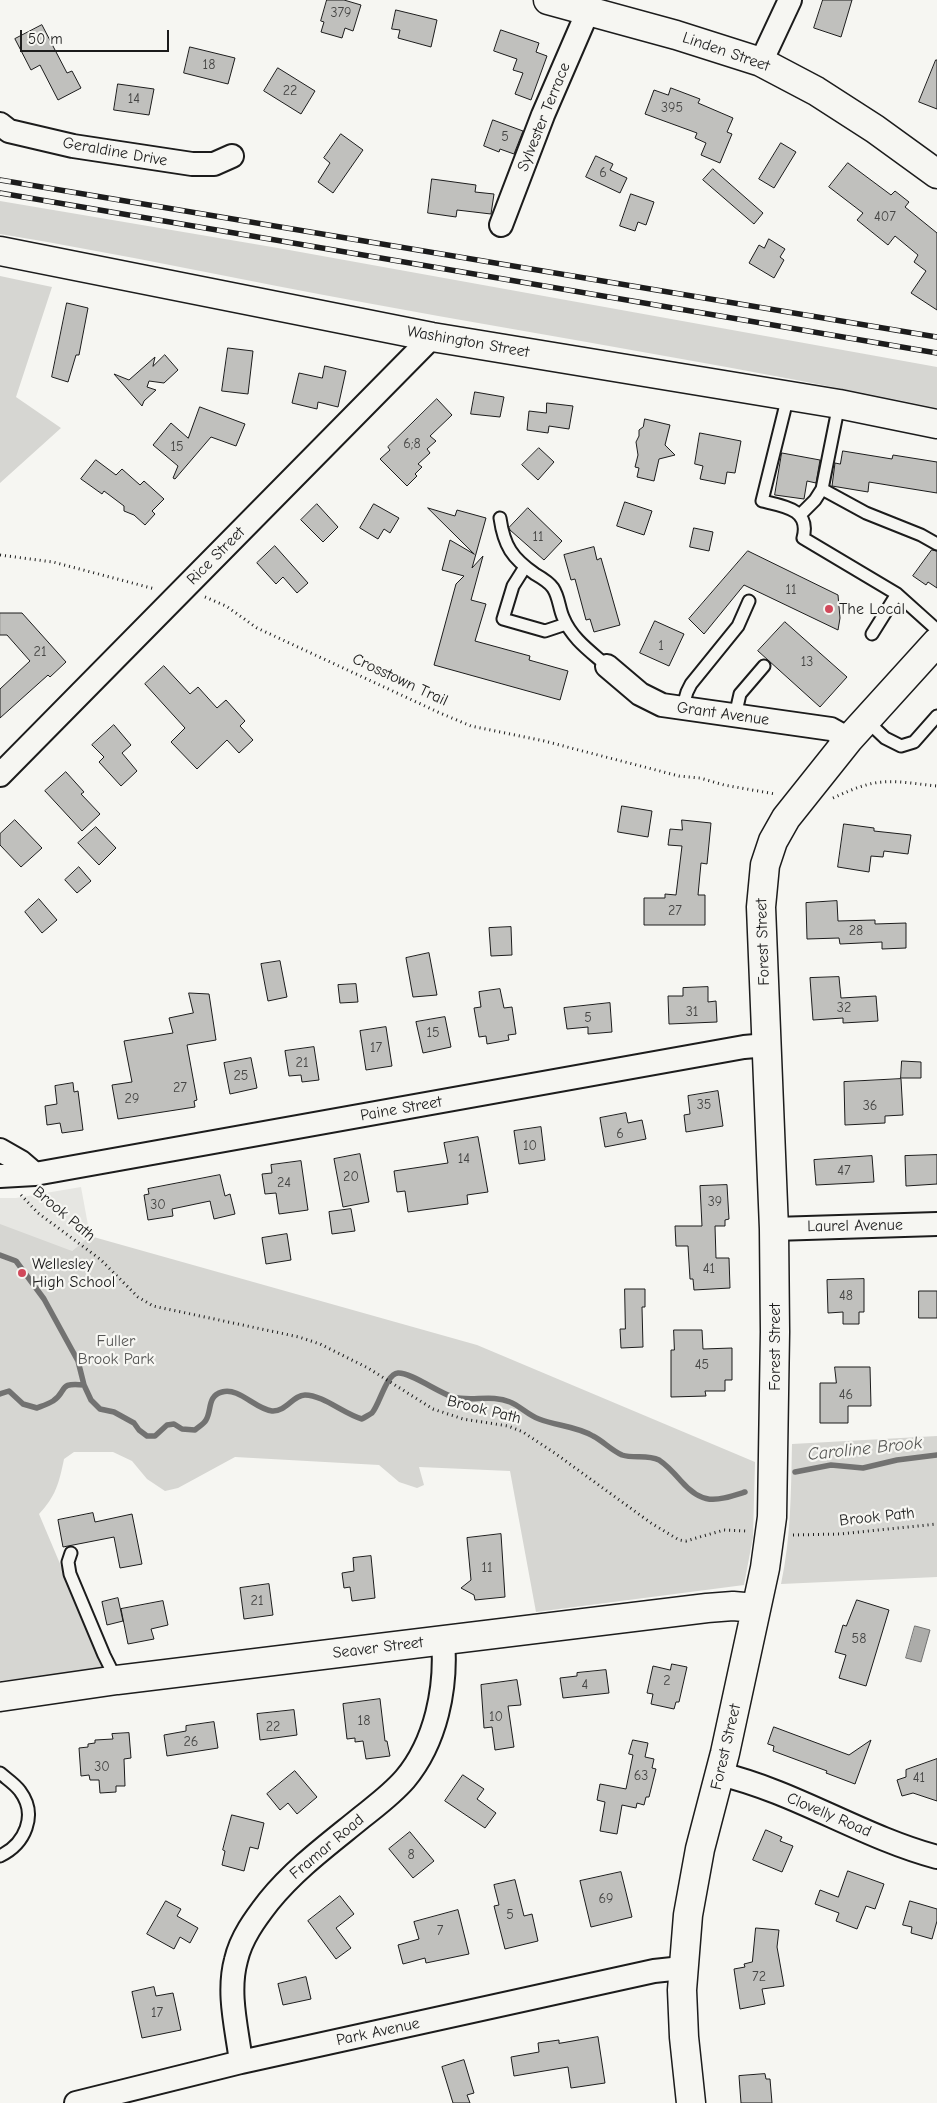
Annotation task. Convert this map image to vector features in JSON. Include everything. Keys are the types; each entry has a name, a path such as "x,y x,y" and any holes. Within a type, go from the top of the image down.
{"street":[{"name":"Linden Street","path":"548,0 676,35 761,62 816,91 875,129 937,174"},
{"path":"761,62 790,0"},
{"name":"Sylvester Terrace","path":"501,225 543,115 588,11"},
{"name":"Geraldine Drive","path":"0,124 9,131 73,146 192,164 214,164 232,156"},
{"name":"Washington Street","path":"0,251 432,337 839,404 937,424"},
{"name":"Rice Street","path":"0,775 432,337"},
{"name":"Forest Street","path":"691,2103 684,2037 682,1968 688,1915 771,1534 775,1371 774,1228 761,907 762,878 773,841 786,818 857,729 937,642"},
{"name":"Grant Avenue","path":"606,666 650,700 682,709 831,729 857,729"},
{"name":"Paine Street","path":"0,1176 36,1174 725,1050 767,1045"},
{"path":"0,1150 21,1162 36,1174"},
{"name":"Laurel Avenue","path":"774,1228 937,1224"},
{"name":"Seaver Street","path":"0,1697 117,1680 707,1608 732,1606 756,1608"},
{"name":"Framar Road","path":"241,2062 232,1989 236,1960 241,1945 257,1918 288,1880 307,1861 384,1799 413,1769 429,1737 439,1705 444,1678 443,1640"},
{"name":"Clovelly Road","path":"720,1774 749,1782 898,1844 937,1857"},
{"name":"Park Avenue","path":"76,2103 241,2062 654,1971 682,1968"}],"lane":[{"path":"788,396 762,501 789,508 800,516 804,526 803,538 896,594 937,630"},
{"path":"800,516 815,500 822,489 839,404"},
{"path":"822,489 866,513 921,535 937,544"},
{"path":"500,518 506,546 525,567 554,588 566,624 582,646 606,666"},
{"path":"525,567 513,586 503,620 545,631 566,624"},
{"path":"872,634 896,594"},
{"path":"682,709 687,692 738,626 749,601"},
{"path":"735,716 740,694 764,666"},
{"path":"857,729 901,746 914,742 937,716"},
{"path":"71,1553 68,1562 70,1574 104,1655 117,1680"},
{"path":"0,1773 21,1792 26,1801 27,1821 22,1838 10,1851 0,1856"}],"path":[{"name":"Crosstown Trail","path":"0,555 53,562 163,591 200,595 218,601 257,628 471,726 544,741 678,776 700,778 724,785 772,792 780,796 831,799 866,785 894,781 937,786"},
{"name":"Brook Path","path":"20,1192 30,1206 100,1259 145,1302 162,1309 299,1337 341,1354 368,1368 419,1402 447,1415 463,1419 495,1422 523,1432 651,1523 679,1540 686,1541 724,1530 805,1536 937,1524"}],"shaded area":[{"name":"Wellesley High School","path":"81,1187 90,1236 0,1311 0,1198 16,1198"},
{"path":"915,1626 930,1630 921,1662 906,1658"}],"green space":[{"path":"0,201 278,248 937,367 937,408 866,393 367,303 0,234"},
{"path":"0,276 52,287 16,397 61,428 0,483"},
{"name":"Fuller Brook Park","path":"0,1224 72,1251 90,1236 477,1345 755,1462 753,1537 744,1585 536,1612 510,1471 419,1467 424,1485 417,1488 399,1482 379,1465 235,1457 178,1488 165,1491 147,1479 132,1461 113,1452 74,1452 64,1459 56,1489 39,1514 104,1668 0,1681"},
{"path":"937,1436 937,1577 781,1584 789,1532 792,1444"}],"building":[{"path":"327,0 344,0 361,5 353,31 345,28 342,38 321,32 324,22 321,21"},
{"path":"823,0 852,0 841,37 814,28"},
{"path":"396,10 437,20 431,47 398,38 400,30 392,29"},
{"path":"42,25 67,73 72,71 81,88 58,100 40,65 31,70 15,39"},
{"path":"501,30 539,43 536,52 547,56 531,100 515,94 523,73 513,70 517,59 494,51"},
{"path":"190,47 235,58 228,84 184,73"},
{"path":"937,60 937,109 919,102"},
{"path":"278,68 315,91 301,114 264,91"},
{"path":"118,84 154,89 149,115 114,110"},
{"path":"671,88 700,99 698,103 733,118 727,132 732,134 720,163 701,155 706,143 695,138 697,133 645,114 654,90 668,95"},
{"path":"493,120 523,131 514,154 500,149 499,152 484,146"},
{"path":"341,134 363,150 333,193 318,182 330,163 324,158"},
{"path":"781,143 796,152 774,188 759,179"},
{"path":"596,156 613,164 610,170 627,178 620,193 586,177"},
{"path":"848,163 891,195 895,191 909,202 905,207 937,233 937,310 911,293 926,271 914,262 918,255 895,236 888,245 857,220 863,213 829,187"},
{"path":"713,169 763,213 754,224 703,180"},
{"path":"432,179 476,185 475,192 494,194 491,214 457,210 456,217 428,213"},
{"path":"631,194 654,202 646,225 638,222 635,231 620,226"},
{"path":"769,239 785,249 780,257 784,260 774,278 749,263 759,245 764,248"},
{"path":"67,303 88,308 79,355 76,355 68,382 52,377"},
{"path":"228,348 253,351 248,394 222,391"},
{"path":"165,355 178,370 164,383 149,381 147,387 156,390 144,401 142,406 114,374 129,380 155,357 153,366"},
{"path":"325,366 346,371 338,407 318,402 317,409 292,403 299,373 322,378"},
{"path":"475,392 504,397 500,417 471,414"},
{"path":"437,399 452,415 430,436 436,441 427,449 430,453 418,464 422,467 415,474 417,476 407,486 380,459 390,450 388,447"},
{"path":"547,403 573,406 569,429 549,426 548,433 527,430 529,411 546,413"},
{"path":"200,407 245,424 236,446 211,437 175,479 173,478 178,466 153,445 171,423 188,438"},
{"path":"645,419 670,425 665,445 675,455 659,459 654,481 637,477 639,468 635,467 638,455 636,442 639,430 643,427"},
{"path":"700,433 741,441 735,473 727,472 725,484 700,479 703,466 695,464"},
{"path":"539,448 554,462 538,480 522,465"},
{"path":"843,451 892,459 893,455 937,462 937,493 869,482 868,492 832,486 835,463 840,464"},
{"path":"782,453 820,460 816,483 807,481 804,499 775,495"},
{"path":"96,460 116,475 122,469 140,485 144,481 164,499 152,511 155,514 145,525 134,515 124,511 124,506 104,491 102,494 81,479"},
{"path":"625,502 652,511 644,535 617,526"},
{"path":"317,504 338,527 323,542 301,520"},
{"path":"374,504 399,518 390,533 384,529 378,539 360,528"},
{"path":"428,508 455,516 457,510 486,518 472,568 483,556 471,600 486,604 475,641 530,656 529,660 568,671 560,700 434,665 456,584 464,576 442,570 450,540 474,554"},
{"path":"528,508 562,541 544,560 509,528"},
{"path":"694,528 713,532 709,551 690,547"},
{"path":"275,546 308,583 297,593 283,577 276,584 257,563"},
{"path":"594,547 597,560 601,558 620,625 594,632 590,619 586,620 575,579 571,580 564,555"},
{"path":"932,550 937,551 937,588 928,582 926,585 913,576"},
{"path":"748,551 838,595 840,618 838,630 744,585 704,634 689,619"},
{"path":"0,613 22,613 66,662 50,677 48,675 0,718 0,689 30,661 7,635 0,635"},
{"path":"655,621 684,634 669,666 640,653"},
{"path":"785,622 847,677 820,707 758,651"},
{"path":"164,666 190,694 198,687 217,708 226,700 245,721 240,726 253,740 239,753 227,740 197,769 171,742 185,728 145,684"},
{"path":"114,725 131,745 122,753 137,771 121,786 99,762 104,757 92,745"},
{"path":"66,772 84,792 81,794 100,814 82,831 45,791"},
{"path":"622,806 652,811 648,837 618,832"},
{"path":"15,820 42,848 21,867 0,845 0,834"},
{"path":"682,820 711,823 707,864 701,863 698,895 705,895 705,925 644,925 644,898 665,898 665,894 676,895 682,846 668,845 670,829 682,830"},
{"path":"844,824 874,828 874,831 911,835 908,854 884,851 883,857 871,856 869,872 838,867"},
{"path":"96,827 116,848 99,865 78,843"},
{"path":"79,867 91,881 77,893 65,880"},
{"path":"39,899 57,920 42,933 25,912"},
{"path":"837,901 838,921 875,920 875,924 906,923 906,948 882,949 882,942 840,944 839,938 807,939 806,903"},
{"path":"511,927 512,955 491,956 489,928"},
{"path":"429,953 437,995 413,997 406,958"},
{"path":"280,961 287,997 268,1001 261,964"},
{"path":"839,977 841,998 876,996 878,1021 843,1023 843,1018 813,1020 810,978"},
{"path":"356,984 358,1002 340,1003 338,985"},
{"path":"708,987 708,1002 716,1001 717,1022 669,1024 668,996 683,996 683,988"},
{"path":"500,989 504,1008 512,1007 516,1034 508,1035 509,1040 487,1044 486,1036 479,1037 474,1008 481,1007 479,992"},
{"path":"189,993 209,994 216,1040 187,1045 197,1100 194,1101 195,1107 118,1119 112,1085 132,1082 124,1041 173,1033 169,1018 193,1013"},
{"path":"610,1003 612,1032 588,1034 588,1027 567,1029 564,1008"},
{"path":"445,1017 451,1047 423,1053 416,1022"},
{"path":"386,1027 392,1066 366,1070 360,1031"},
{"path":"314,1047 319,1080 302,1082 301,1075 289,1076 285,1051"},
{"path":"251,1058 257,1088 230,1094 224,1063"},
{"path":"902,1061 921,1062 921,1078 901,1078"},
{"path":"901,1079 903,1115 885,1116 885,1123 845,1125 844,1082"},
{"path":"73,1083 74,1092 78,1091 83,1130 62,1133 60,1123 47,1125 45,1106 57,1104 55,1086"},
{"path":"718,1091 723,1126 686,1132 684,1115 690,1114 688,1096"},
{"path":"626,1113 628,1123 642,1120 646,1139 605,1147 600,1118"},
{"path":"541,1127 545,1160 519,1164 514,1131"},
{"path":"478,1137 488,1192 467,1195 468,1204 408,1212 405,1191 397,1192 394,1171 448,1163 444,1143"},
{"path":"360,1154 369,1202 343,1207 334,1159"},
{"path":"937,1155 937,1184 906,1186 905,1156"},
{"path":"872,1156 874,1182 816,1185 814,1160"},
{"path":"301,1161 308,1210 279,1214 276,1193 265,1194 262,1174 272,1173 271,1165"},
{"path":"220,1175 225,1196 230,1194 235,1214 214,1219 210,1201 172,1209 173,1216 148,1220 144,1195 149,1194 148,1189"},
{"path":"727,1185 729,1219 725,1220 725,1226 715,1226 716,1258 729,1258 730,1288 694,1290 693,1279 690,1279 688,1246 676,1246 675,1226 702,1226 700,1186"},
{"path":"351,1209 355,1231 332,1234 329,1212"},
{"path":"287,1234 291,1260 266,1264 262,1238"},
{"path":"864,1279 864,1312 859,1312 859,1324 843,1324 843,1312 828,1313 827,1280"},
{"path":"625,1289 645,1289 645,1307 642,1307 643,1347 621,1348 620,1329 625,1329"},
{"path":"919,1291 937,1291 937,1318 919,1318"},
{"path":"674,1330 702,1330 703,1349 732,1348 732,1380 725,1380 725,1391 705,1391 706,1396 671,1397 671,1350 674,1350"},
{"path":"835,1367 870,1367 871,1406 848,1406 848,1423 820,1423 820,1383 836,1383"},
{"path":"93,1513 95,1522 132,1514 142,1564 120,1568 114,1537 63,1547 58,1520"},
{"path":"501,1534 505,1597 475,1600 474,1595 461,1588 471,1580 467,1538"},
{"path":"371,1556 375,1598 352,1601 350,1587 344,1588 342,1573 354,1571 353,1558"},
{"path":"269,1584 273,1615 244,1619 240,1588"},
{"path":"118,1598 123,1621 107,1625 102,1602"},
{"path":"857,1600 889,1610 866,1686 839,1678 846,1655 835,1652 843,1625 846,1626"},
{"path":"163,1601 168,1625 151,1629 154,1639 128,1644 121,1609"},
{"path":"672,1664 687,1667 679,1702 676,1702 674,1709 651,1704 653,1694 647,1693 653,1666 670,1670"},
{"path":"606,1670 609,1693 563,1698 560,1678 577,1676 577,1673"},
{"path":"517,1680 521,1705 508,1706 514,1747 495,1750 492,1727 484,1728 481,1685"},
{"path":"380,1699 385,1741 387,1741 390,1756 366,1759 363,1741 355,1742 355,1738 347,1739 343,1704"},
{"path":"294,1710 297,1735 260,1740 257,1714"},
{"path":"214,1722 218,1748 167,1756 164,1735 186,1731 186,1726"},
{"path":"774,1727 849,1755 871,1740 855,1784 826,1773 827,1771 773,1751 774,1746 768,1744"},
{"path":"129,1733 131,1758 124,1759 125,1786 116,1786 116,1792 100,1793 99,1780 90,1780 89,1775 81,1776 79,1748 88,1747 88,1744 95,1743 95,1740 113,1739 112,1734"},
{"path":"633,1740 648,1743 645,1757 654,1759 652,1768 656,1769 649,1797 646,1797 644,1805 637,1803 636,1808 622,1805 617,1834 600,1831 605,1802 597,1800 600,1784 626,1789 633,1755 629,1754"},
{"path":"937,1759 937,1801 913,1793 902,1796 897,1780 906,1777 906,1770"},
{"path":"295,1771 317,1797 297,1814 288,1803 280,1810 267,1794"},
{"path":"463,1775 484,1789 477,1799 496,1813 485,1828 445,1801"},
{"path":"232,1815 264,1823 258,1849 250,1847 244,1871 222,1865 225,1851 223,1850"},
{"path":"766,1830 782,1837 780,1841 793,1846 782,1872 753,1860"},
{"path":"410,1832 434,1861 413,1878 389,1849"},
{"path":"848,1871 884,1884 875,1909 866,1906 857,1929 836,1921 839,1913 815,1904 820,1890 838,1897"},
{"path":"621,1872 632,1917 591,1927 580,1881"},
{"path":"515,1880 524,1916 532,1914 538,1941 505,1949 494,1906 499,1905 494,1885"},
{"path":"340,1896 354,1914 336,1928 351,1948 336,1959 308,1921"},
{"path":"166,1901 181,1909 177,1916 198,1928 190,1943 180,1937 174,1949 147,1934"},
{"path":"910,1901 937,1909 937,1921 932,1939 911,1933 912,1927 903,1925"},
{"path":"458,1910 469,1954 426,1963 425,1958 403,1964 398,1945 419,1939 414,1922"},
{"path":"756,1928 779,1930 777,1947 784,1986 762,1989 765,2004 740,2009 734,1969 745,1967 744,1964 752,1962"},
{"path":"306,1977 311,1999 283,2005 278,1984"},
{"path":"154,1987 156,1996 173,1993 181,2030 142,2038 132,1992"},
{"path":"598,2037 605,2083 571,2088 568,2067 514,2076 511,2057 539,2052 538,2043 559,2040 559,2043"},
{"path":"464,2060 474,2093 467,2095 470,2103 453,2103 442,2067"},
{"path":"765,2074 766,2079 770,2079 772,2103 741,2103 739,2076"}],"waterway":[{"name":"Caroline Brook","path":"0,1255 16,1261 44,1299 78,1361 84,1385 91,1400 100,1409 114,1412 134,1423 147,1436 155,1436 167,1425 174,1424 182,1429 195,1430 206,1420 214,1397 217,1394 228,1391 241,1395 259,1406 272,1411 281,1409 301,1396 312,1396 362,1419 372,1413 390,1378 398,1373 410,1376 453,1397 503,1400 514,1404 539,1419 587,1433 622,1455 650,1457 659,1460 689,1489 703,1498 726,1498 745,1492"},
{"path":"0,1394 9,1391 23,1404 37,1408 53,1401 66,1386 84,1385"},
{"name":"Caroline Brook","path":"795,1472 831,1465 863,1468 897,1460 937,1455"}],"railway":[{"path":"0,180 937,337"},
{"path":"0,193 937,353"}],"place":[{"name":"The Local","path":"829,609"},
{"name":"Wellesley High School","path":"22,1273"}]}
